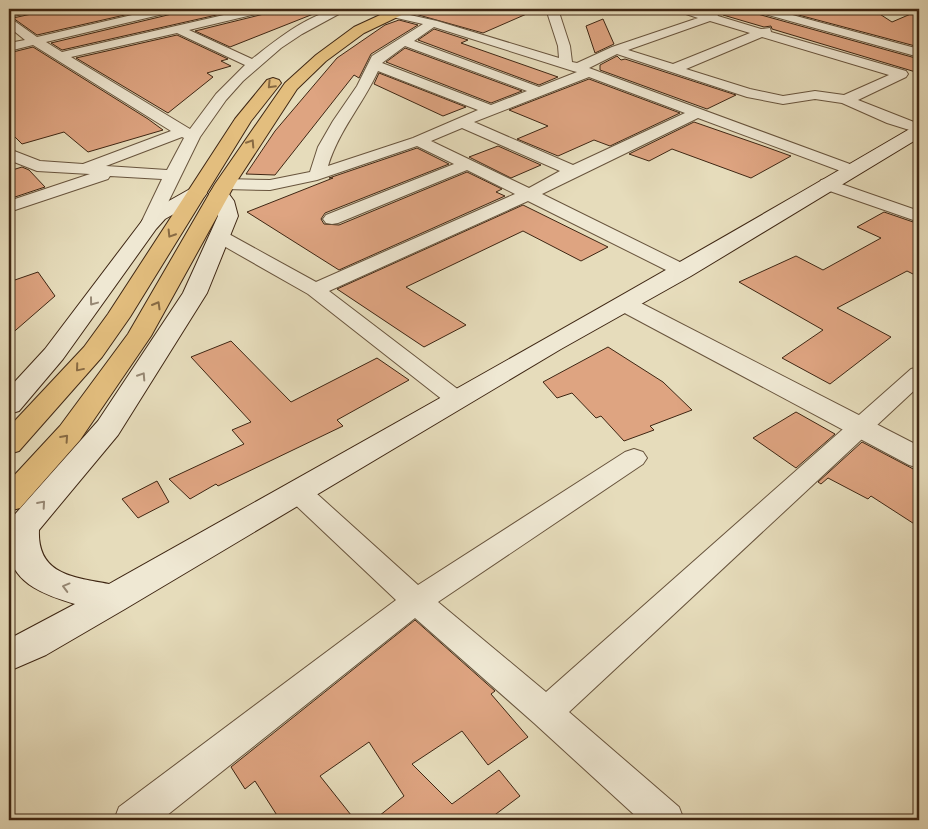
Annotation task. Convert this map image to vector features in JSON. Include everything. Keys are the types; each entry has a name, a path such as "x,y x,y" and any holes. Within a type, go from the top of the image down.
{"highway":[{"path":"13,522 70,433 139,336 213,190 244,119 274,82 318,46 367,16 393,10"},
{"path":"9,444 93,352 291,86 320,58 359,30 393,10"}],"main road":[{"path":"14,652 113,599 297,491 683,271 919,130"},
{"path":"9,405 54,354 158,215 213,190 226,205 228,216 221,238 195,293 108,428 13,522 28,561 36,573 52,583 113,599"},
{"path":"625,304 919,458"}],"street":[{"path":"9,14 32,9"},
{"path":"9,47 172,9"},
{"path":"61,56 264,9"},
{"path":"321,9 339,10"},
{"path":"552,9 564,46 578,68"},
{"path":"681,9 906,72 846,100"},
{"path":"758,9 919,53"},
{"path":"149,225 188,134 253,64 297,33 339,10"},
{"path":"393,10 578,68 852,170"},
{"path":"213,190 270,185 317,175 418,141 538,91 578,68 616,50 726,12"},
{"path":"673,69 794,19"},
{"path":"9,22 35,41 188,134"},
{"path":"317,175 326,147 340,121 382,55 433,24"},
{"path":"178,29 253,64"},
{"path":"405,42 538,91"},
{"path":"616,50 747,93 774,98 790,99 826,96 846,100 872,113 919,130"},
{"path":"375,65 492,110"},
{"path":"316,290 529,194 698,112"},
{"path":"463,123 573,171"},
{"path":"79,170 188,134"},
{"path":"418,141 683,271"},
{"path":"9,154 37,166 172,175"},
{"path":"332,219 468,164"},
{"path":"9,207 116,172"},
{"path":"827,184 919,217"},
{"path":"221,238 316,290 456,400"},
{"path":"546,712 919,374"},
{"path":"132,820 416,601 634,458"},
{"path":"297,491 416,601 546,712 666,820"}],"building":[{"path":"40,9 151,9 37,35 13,18 36,13"},
{"path":"180,9 243,9 62,50 51,43 176,13"},
{"path":"271,9 321,9 321,11 230,47 195,31 268,13"},
{"path":"429,9 538,9 483,33 415,14"},
{"path":"724,9 750,9 754,13 919,59 919,73 772,29 771,26 764,27 723,15"},
{"path":"776,9 872,9 892,22 913,13 919,14 919,47"},
{"path":"603,19 614,44 595,53 586,26"},
{"path":"399,20 418,25 371,54 359,78 354,75 275,175 246,174 275,131 337,58 385,25"},
{"path":"434,29 468,40 461,43 558,77 539,85 418,40"},
{"path":"177,35 228,59 221,61 231,66 207,73 213,77 168,113 76,58"},
{"path":"33,47 163,130 88,152 64,132 22,144 9,131 9,53"},
{"path":"405,48 522,91 491,103 386,62"},
{"path":"617,56 621,60 625,59 736,95 707,109 600,70 600,65"},
{"path":"379,73 466,107 443,116 374,84"},
{"path":"589,79 680,113 610,146 594,140 558,156 517,139 548,126 509,110"},
{"path":"694,122 791,156 751,178 672,149 649,161 629,154"},
{"path":"498,146 541,165 511,178 469,157"},
{"path":"417,148 449,164 325,213 321,219 324,224 339,225 467,172 502,189 496,192 505,196 339,270 247,212 333,178 329,178"},
{"path":"22,167 29,170 45,187 9,199 9,171"},
{"path":"523,205 608,247 581,261 523,231 406,287 466,325 424,347 337,289"},
{"path":"884,212 919,224 919,277 907,271 837,308 891,337 830,384 782,358 823,330 739,282 796,256 823,270 881,238 857,227"},
{"path":"38,272 55,296 9,336 9,282"},
{"path":"231,341 291,402 377,358 409,380 337,420 343,426 218,486 216,484 190,499 169,479 244,444 232,430 251,422 191,357"},
{"path":"608,347 663,382 692,410 650,426 654,430 624,441 601,416 596,418 572,393 557,398 543,382"},
{"path":"796,412 835,434 796,468 753,438"},
{"path":"862,442 919,472 919,527 871,496 868,499 828,478 821,484 818,482"},
{"path":"157,481 169,502 138,518 122,499"},
{"path":"415,620 495,691 491,694 528,737 488,765 462,731 412,764 452,804 499,770 520,796 488,820 374,820 404,796 369,742 320,776 355,820 280,820 255,781 245,789 231,767"}]}
